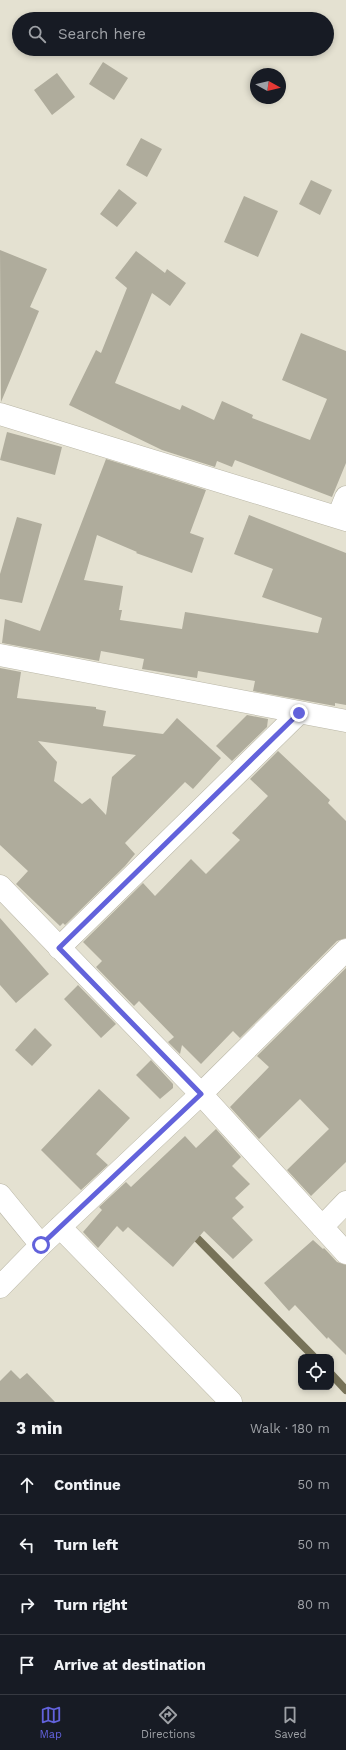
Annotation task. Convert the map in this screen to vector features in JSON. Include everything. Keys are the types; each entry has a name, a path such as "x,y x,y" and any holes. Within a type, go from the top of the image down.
{"street":[{"path":"0,414 342,519 346,497"},
{"path":"0,655 346,721"},
{"path":"59,948 299,713"},
{"path":"0,886 201,1094 346,1253"},
{"path":"0,1287 41,1245 201,1094 346,950"},
{"path":"0,1195 41,1245"},
{"path":"322,1227 346,1202"},
{"path":"60,1227 227,1401"}],"building":[{"path":"103,62 128,78 114,100 89,84"},
{"path":"57,73 75,97 52,115 34,90"},
{"path":"141,138 162,149 147,177 126,165"},
{"path":"311,180 332,190 320,215 299,204"},
{"path":"119,189 137,203 117,227 100,214"},
{"path":"244,196 278,211 258,257 224,242"},
{"path":"0,250 47,269 30,307 39,311 1,402"},
{"path":"136,251 165,273 167,269 186,283 170,306 152,293 115,383 180,410 182,405 214,420 222,401 253,415 252,418 310,440 327,399 282,380 301,333 346,351 346,463 332,497 235,460 232,467 217,461 215,467 162,450 69,405 96,350 101,353 127,288 115,278"},
{"path":"7,432 62,447 55,475 0,460"},
{"path":"106,459 206,490 190,533 204,538 192,573 136,553 137,552 97,535 84,580 123,586 119,610 122,610 120,620 182,629 185,612 318,633 322,618 262,597 273,569 234,554 249,515 346,553 346,705 335,703 335,706 253,691 255,681 198,671 197,678 142,669 144,659 101,651 99,661 2,643 5,619 40,631"},
{"path":"17,517 42,524 22,603 0,599 0,574"},
{"path":"0,668 21,672 17,698 96,707 96,709 106,711 103,726 163,734 177,718 221,758 193,789 185,782 125,843 135,854 125,866 65,925 63,923 60,926 16,884 28,871 0,845","holes":["38,741 136,755 112,777 106,815 90,798 82,804 54,781 57,762"]},
{"path":"247,715 268,719 267,727 232,761 216,746"},
{"path":"278,751 330,800 328,803 346,821 346,938 337,941 240,1038 233,1031 201,1064 182,1045 180,1054 168,1042 174,1037 139,1001 134,1006 96,967 102,961 83,942 143,883 155,896 191,859 206,874 240,840 232,833 268,796 250,779"},
{"path":"0,918 49,974 16,1003 0,985"},
{"path":"346,968 346,1162 311,1196 287,1170 329,1129 300,1099 259,1139 230,1107 269,1067 257,1056"},
{"path":"78,985 116,1024 101,1038 64,999"},
{"path":"35,1028 52,1045 32,1066 15,1050"},
{"path":"151,1060 173,1084 173,1088 160,1099 136,1075"},
{"path":"99,1089 130,1118 96,1154 108,1165 81,1190 41,1150"},
{"path":"216,1129 241,1157 232,1166 250,1184 235,1198 244,1207 232,1218 253,1240 233,1259 204,1231 173,1267 128,1227 123,1232 117,1226 98,1248 83,1232 102,1210 99,1207 126,1182 131,1187 185,1136 196,1148"},
{"path":"313,1240 323,1249 324,1248 337,1262 346,1265 346,1355 328,1337 327,1339 295,1305 289,1311 264,1283"},
{"path":"11,1370 20,1379 27,1373 55,1402 0,1402 0,1381"}],"waterway":[{"path":"191,1232 311,1354"},
{"path":"334,1377 346,1390"}],"route":[{"path":"41,1245 201,1094 59,948 299,713"}]}
